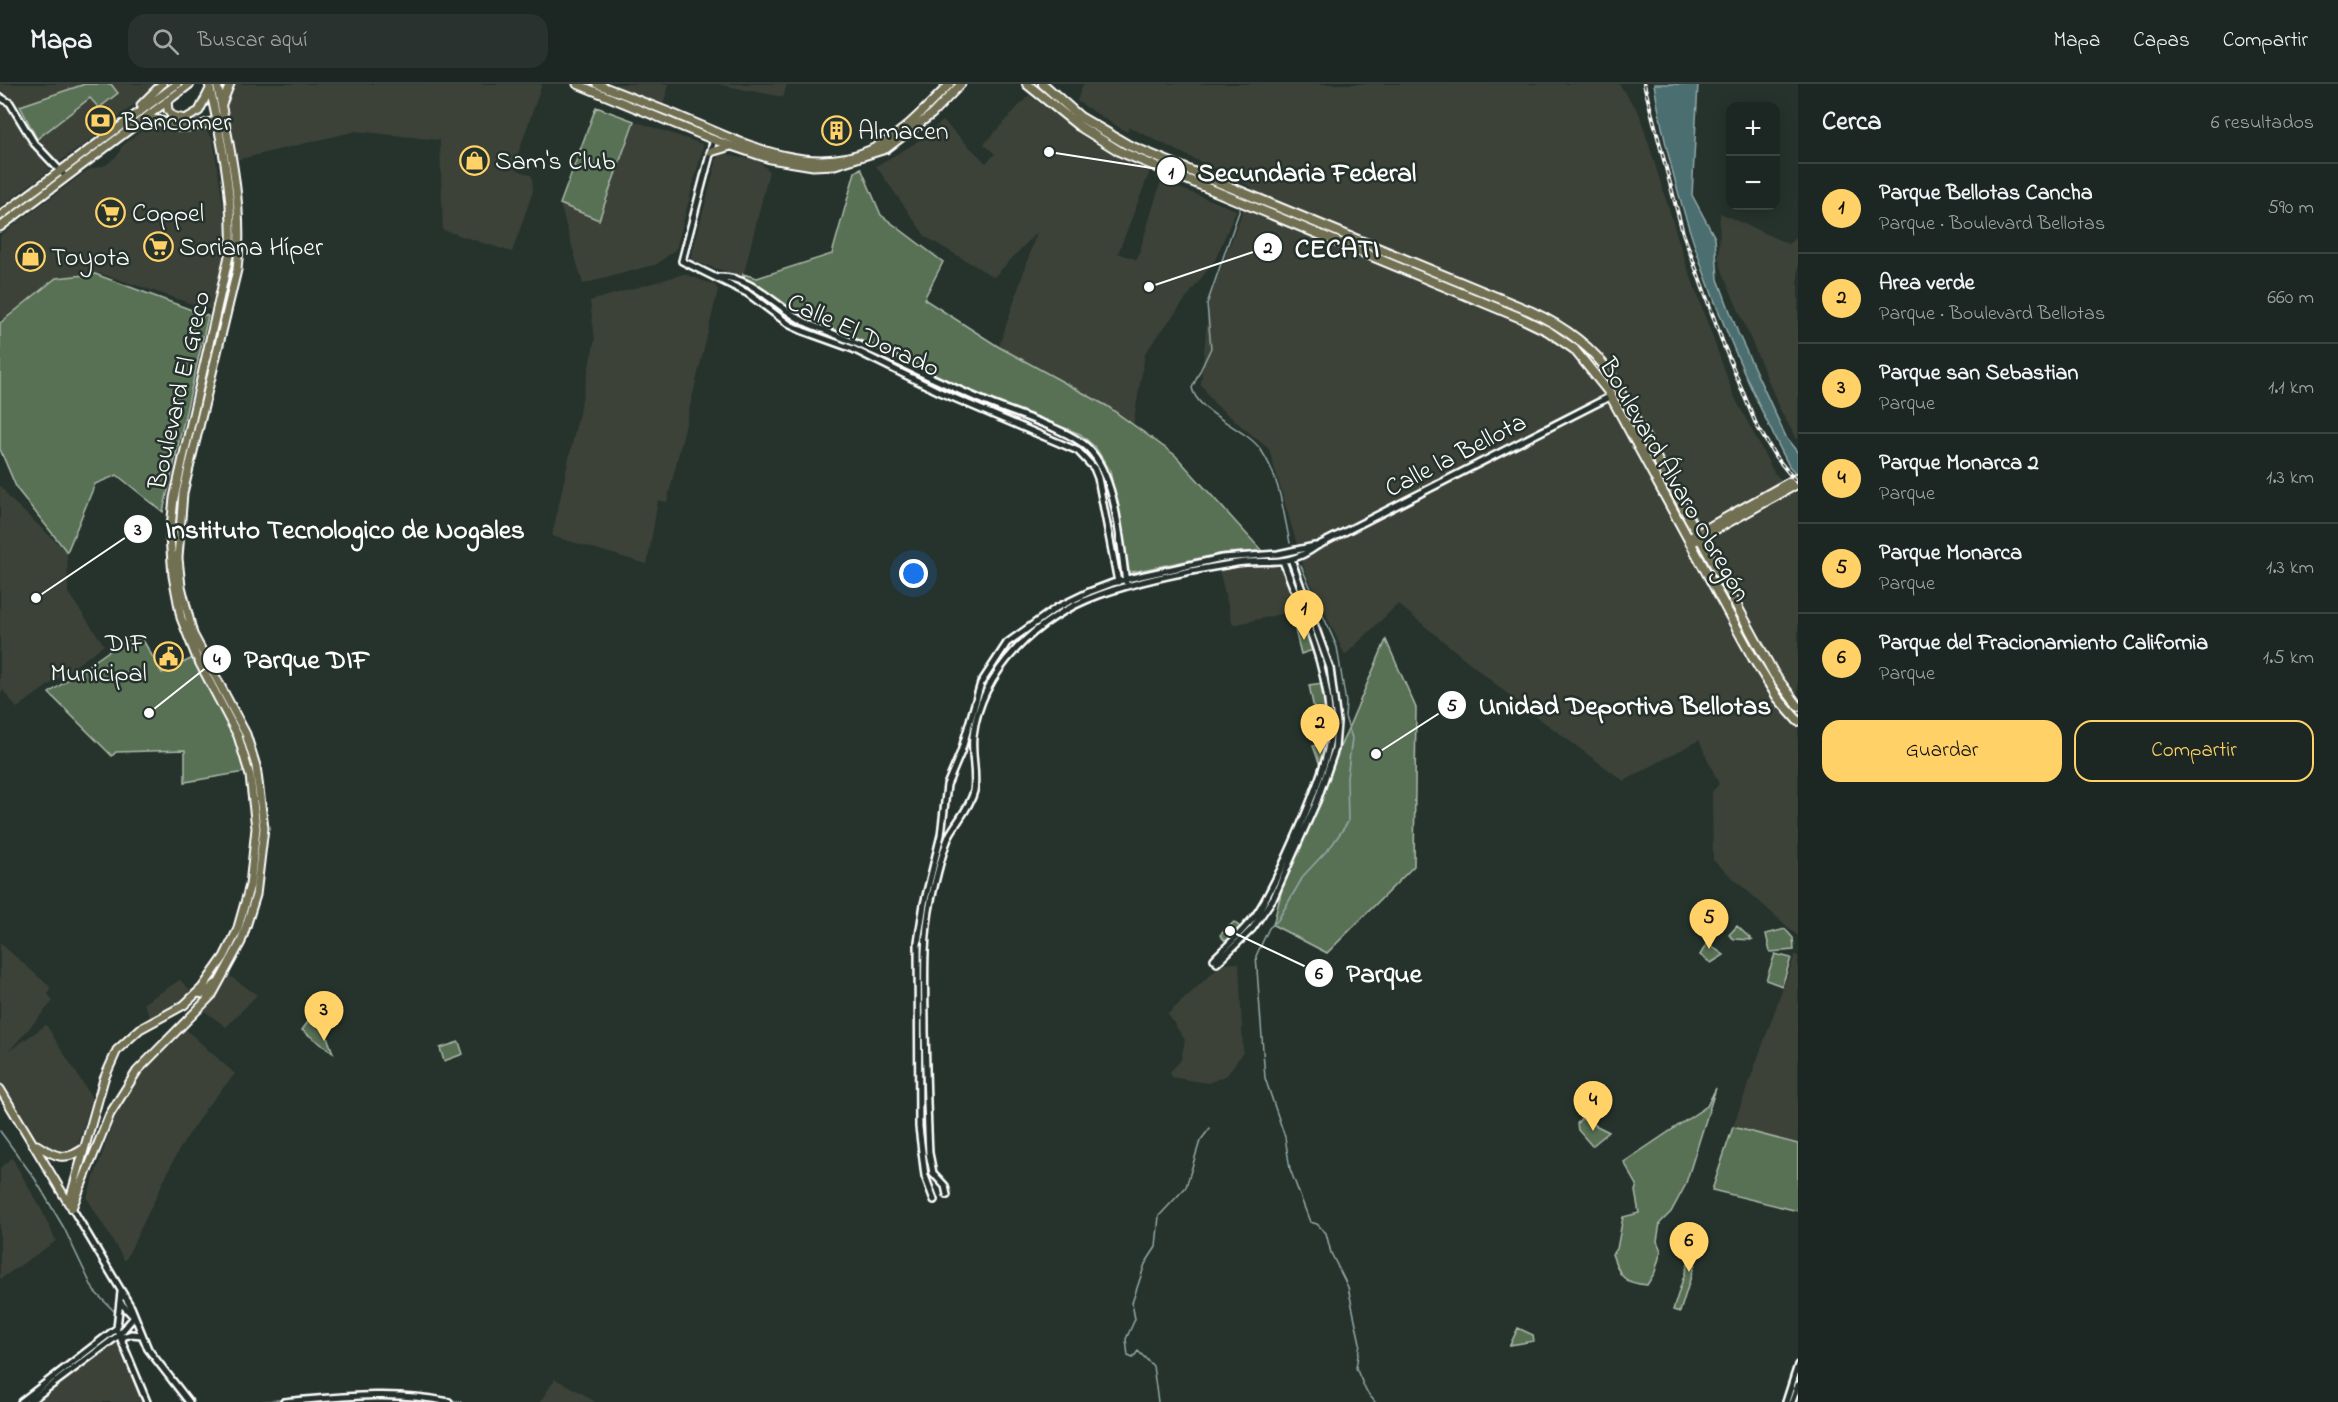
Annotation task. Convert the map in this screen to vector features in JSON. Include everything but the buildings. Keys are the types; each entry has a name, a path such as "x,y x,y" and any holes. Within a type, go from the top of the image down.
{"highway":[{"name":"Boulevard Álvaro Obregón","path":"1027,84 1079,126 1121,152 1548,331 1580,355 1611,396 1753,658 1778,698 1798,721"},
{"name":"Boulevard Álvaro Obregón","path":"1043,84 1080,117 1128,145 1530,311 1565,329 1595,354 1611,375 1774,674 1798,705"}],"main road":[{"path":"136,112 162,84"},
{"path":"0,227 136,112 177,84"},
{"path":"0,216 130,128 190,84"},
{"path":"130,128 155,118 179,127 221,113 230,84"},
{"path":"577,84 732,146 790,164 835,165 855,161 886,149 906,136 961,84"},
{"path":"597,84 717,132 791,157 824,160 852,156 869,150 899,133 950,84"},
{"path":"167,100 168,110 172,116 185,119 202,107 212,86"},
{"name":"Boulevard El Greco","path":"212,86 221,113"},
{"name":"Boulevard El Greco","path":"70,1206 83,1147 110,1062 124,1040 140,1029 170,1015 201,991 224,957 237,931 250,885 256,834 252,786 243,752 233,727 192,648 181,618 173,576 170,537 172,507 237,270 239,246 234,172 221,113 212,86"},
{"path":"711,152 732,146"},
{"name":"Boulevard El Greco","path":"70,1206 110,1114 137,1071 212,995 221,980 242,942 254,905 261,865 264,828 256,766 246,734 199,650 187,615 181,586 178,531 183,493 207,374"},
{"path":"1691,540 1797,480"},
{"path":"183,1026 201,1003 201,991 221,980"},
{"path":"0,1089 70,1206"},
{"path":"101,1090 99,1111 104,1115 110,1114"},
{"path":"34,1143 57,1157 70,1157 83,1147 94,1149"}],"street":[{"path":"0,97 10,103 34,143 62,173"},
{"path":"717,132 682,261 718,277"},
{"name":"Calle El Dorado","path":"718,277 729,277 750,285 805,323 855,342 982,400 1062,433 1087,447 1096,458 1107,479 1127,587"},
{"name":"Calle El Dorado","path":"718,277 755,298 796,328 853,349 940,392 1078,451 1094,468 1098,478 1119,588"},
{"name":"Calle la Bellota","path":"1291,561 1611,396"},
{"name":"Calle la Bellota","path":"934,1200 925,1176 919,1128 918,951 921,917 941,835 947,785 961,752 981,683 1007,643 1056,608 1118,581 1232,557 1281,554 1317,546"},
{"path":"1216,961 1252,929 1265,912 1332,762 1337,723 1330,668 1289,552"},
{"path":"1281,554 1320,662 1328,700 1329,750 1306,817"},
{"path":"947,1195 946,1188 933,1173 930,1158 924,955 930,908 945,850 974,790 973,738 978,710 992,679 1037,630 1064,610 1119,588 1234,563 1291,561"},
{"path":"70,1206 121,1291 140,1335 156,1361 189,1402"},
{"path":"29,1402 119,1335 123,1326 121,1291"},
{"path":"120,1302 134,1317"},
{"path":"21,1402 134,1317"},
{"path":"123,1326 140,1335"},
{"path":"119,1335 147,1402"},
{"path":"122,1342 125,1336 140,1335"},
{"path":"1786,1402 1798,1365"},
{"path":"1792,1402 1798,1385"},
{"path":"284,1402 368,1395 409,1396 449,1402"}],"shaded area":[{"path":"0,84 158,84 103,131 56,164 31,131 19,106 0,89"},
{"path":"234,84 542,84 513,168 532,176 533,191 512,252 443,230 440,140 356,131 236,160 226,99"},
{"path":"609,84 669,84 663,105"},
{"path":"717,84 787,84 783,97"},
{"path":"1083,84 1619,84 1639,113 1684,258 1733,394 1774,473 1798,495 1798,936 1713,860 1712,792 1719,784 1699,740 1624,781 1525,708 1398,604 1345,655 1304,568 1269,449 1214,403 1201,384 1209,300 1252,187 1129,127 1127,132 1110,122 1077,101"},
{"path":"1029,95 1090,141 1150,171 1118,253 1137,260 1161,181 1236,210 1215,260 1145,353 1133,425 999,347 1037,232 994,277 926,237 876,166 914,144 943,121 986,163 995,154 984,144"},
{"path":"0,103 7,106 22,134 50,170 0,207"},
{"path":"634,121 702,144 703,147 676,249 657,264 583,284 560,204 599,220"},
{"path":"150,124 174,131 205,129 213,139 226,225 224,258 214,311 100,273 67,294 63,274 0,321 0,236 88,170 106,165 119,154 121,147"},
{"path":"719,151 739,158 757,159 769,171 743,277 693,261 691,258"},
{"path":"1720,213 1788,244 1798,236 1798,441 1781,411 1723,273 1719,259"},
{"path":"684,274 715,285 718,290 667,502 658,500 647,564 552,536 595,340 590,301"},
{"path":"0,485 9,498 67,552 68,593 104,645 17,708 3,690 0,693"},
{"path":"1264,564 1281,568 1298,610 1233,625 1219,570 1236,565"},
{"path":"0,943 50,987 48,994 53,1001 9,1051 46,1025 92,1098 77,1148 63,1155 38,1146 0,1084"},
{"path":"1795,955 1798,956 1798,1144 1733,1127"},
{"path":"1239,963 1243,1052 1227,1075 1208,1083 1172,1077 1170,1072 1181,1060 1185,1040 1168,1014 1222,964"},
{"path":"214,965 257,995 226,1027 188,998 151,1019 144,1003 180,980 192,992"},
{"path":"184,1028 235,1074 205,1109 177,1153 125,1261 87,1198 114,1120 128,1092 154,1057"},
{"path":"12,1158 56,1241 0,1279 0,1168"},
{"path":"116,1339 143,1402 37,1402"},
{"path":"555,1379 580,1392 595,1402 540,1402"}],"green space":[{"path":"85,84 111,84 118,93 99,108 90,98 37,139 20,106"},
{"path":"596,107 634,121 599,220 560,204"},
{"path":"861,168 881,215 943,262 924,299 999,347 1107,406 1175,455 1262,551 1225,553 1132,572 1128,570 1110,470 1095,447 1080,434 958,386 889,352 799,316 767,291 743,277 743,274 757,278 832,254 855,172"},
{"path":"95,274 208,316 163,512 117,475 95,484 67,552 17,489 0,449 0,323 56,278"},
{"path":"1305,627 1313,650 1301,654 1295,630"},
{"path":"140,635 162,673 199,655 251,771 185,782 185,750 116,752 112,756 49,693 129,637"},
{"path":"1386,640 1416,708 1414,866 1327,953 1273,925 1286,873"},
{"path":"1323,683 1325,712 1315,714 1309,685"},
{"path":"1324,744 1326,746 1320,765 1313,746"},
{"path":"1234,922 1240,927 1226,942 1220,935"},
{"path":"1737,926 1752,940 1734,939 1729,935"},
{"path":"1785,929 1793,938 1794,950 1770,952 1766,934"},
{"path":"1707,943 1724,955 1711,963 1700,955"},
{"path":"1775,954 1791,958 1782,986 1766,980"},
{"path":"317,1009 333,1053 302,1030"},
{"path":"459,1042 463,1054 444,1061 440,1048"},
{"path":"1716,1088 1685,1186 1671,1212 1660,1223 1657,1241 1661,1251 1655,1272 1647,1285 1627,1280 1617,1268 1612,1254 1617,1249 1623,1217 1639,1213 1635,1191 1637,1185 1624,1162 1707,1106"},
{"path":"1581,1118 1609,1132 1592,1146 1578,1130 1577,1124"},
{"path":"1733,1127 1798,1144 1798,1211 1712,1190"},
{"path":"1698,1232 1704,1234 1680,1312 1673,1310"},
{"path":"1518,1328 1533,1335 1534,1341 1510,1345"}],"water":[{"path":"1654,84 1698,84 1692,195 1715,238 1718,279 1738,333 1787,439 1798,453 1798,476 1789,466 1767,421 1725,328 1707,280 1676,182 1663,133"}],"waterway":[{"path":"1240,209 1207,304 1211,348 1192,388 1203,406 1245,435 1261,450 1277,483 1290,543"},
{"path":"1301,566 1337,647 1346,703 1345,717 1352,738 1347,778 1348,822 1332,845 1304,875 1278,920 1269,928 1256,956 1265,1078 1285,1137 1290,1169 1310,1222 1317,1224 1326,1233 1331,1253 1348,1287 1360,1343 1356,1368 1366,1391 1375,1402"},
{"path":"1158,1402 1153,1366 1138,1351 1133,1358 1128,1356 1126,1339 1135,1319 1132,1303 1145,1264 1156,1247 1159,1216 1186,1187 1200,1141 1210,1128"},
{"path":"0,1131 35,1179 64,1228 94,1291 117,1314"},
{"path":"137,1337 145,1347"},
{"path":"152,1359 183,1402"},
{"path":"366,1393 388,1393"},
{"path":"258,1402 329,1395"},
{"path":"441,1398 461,1402"}],"railway":[{"path":"1644,84 1683,233 1724,346 1756,424 1775,456 1798,484"}],"place":[{"name":"Bancomer","path":"101,121"},
{"name":"Almacen","path":"837,130"},
{"name":"Secundaria Federal","path":"1049,152"},
{"name":"Sam's Club","path":"474,160"},
{"name":"Coppel","path":"111,212"},
{"name":"Soriana Híper","path":"158,246"},
{"name":"Toyota","path":"30,256"},
{"name":"CECATI","path":"1149,287"},
{"name":"Instituto Tecnologico de Nogales","path":"36,598"},
{"name":"Parque Bellotas Cancha","path":"1304,640"},
{"name":"DIF Municipal","path":"168,657"},
{"name":"Parque DIF","path":"149,713"},
{"name":"Area verde","path":"1320,754"},
{"name":"Unidad Deportiva Bellotas","path":"1376,754"},
{"name":"Parque","path":"1230,931"},
{"name":"Parque Monarca","path":"1709,949"},
{"name":"Parque san Sebastian","path":"324,1041"},
{"name":"Parque Monarca 2","path":"1593,1131"},
{"name":"Parque del Fracionamiento California","path":"1689,1272"}]}
